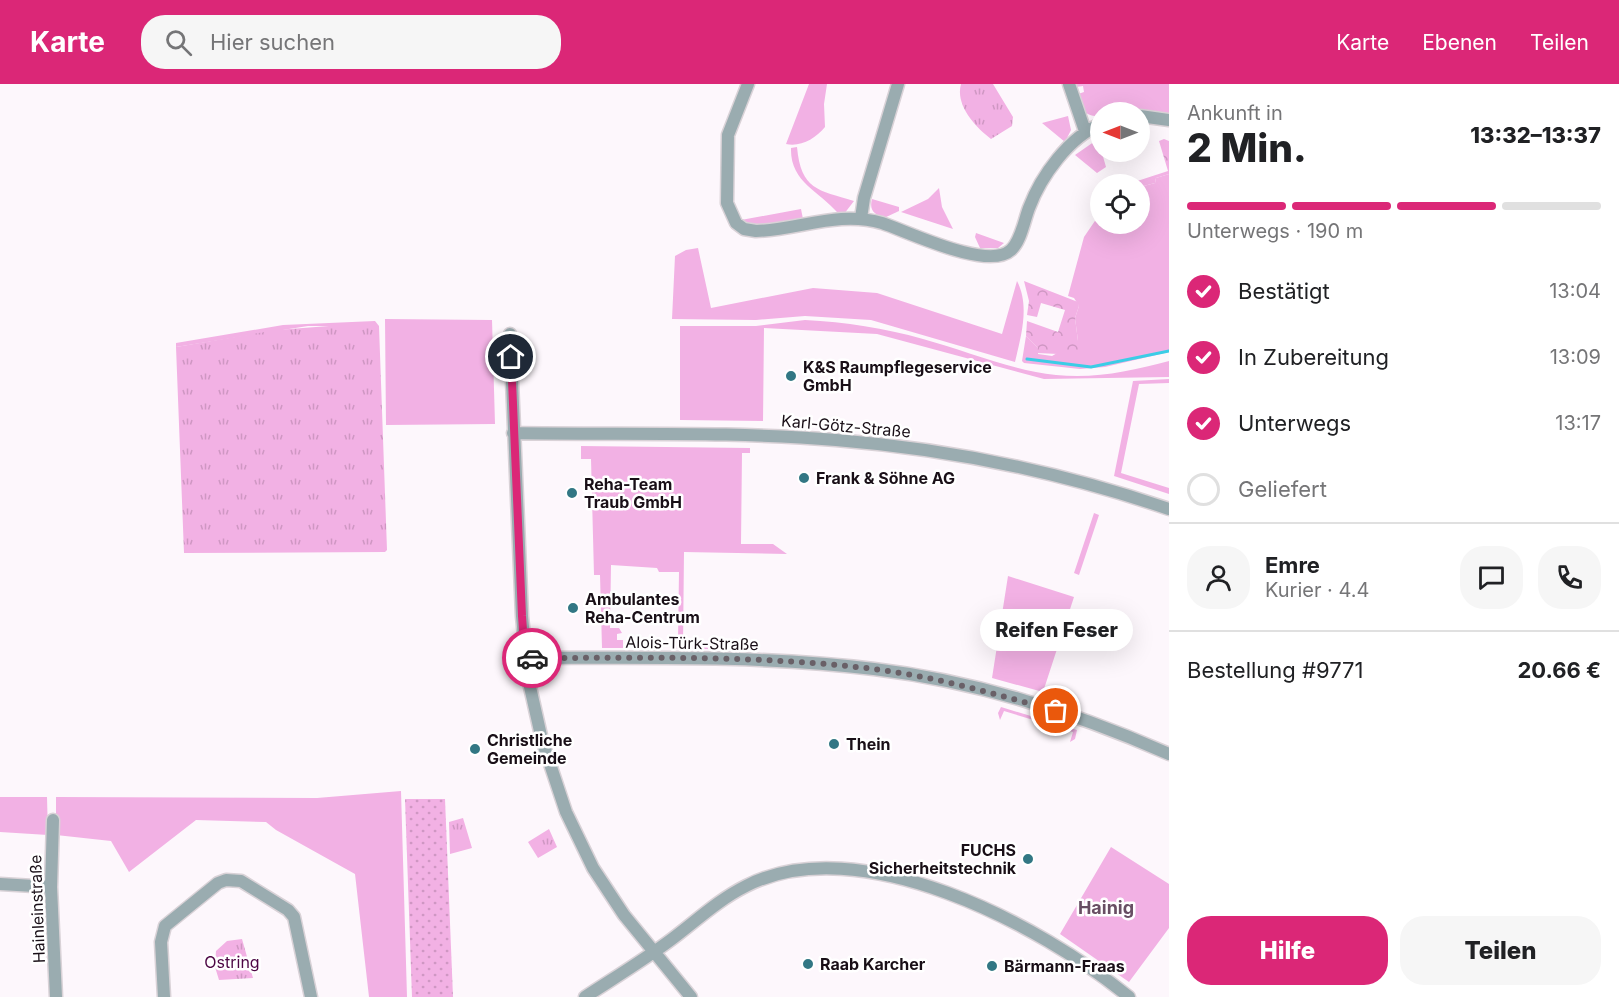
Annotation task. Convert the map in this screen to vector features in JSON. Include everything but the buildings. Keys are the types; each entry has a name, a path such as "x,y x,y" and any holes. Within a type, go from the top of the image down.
{"street":[{"path":"748,84 728,135 727,203 734,220 744,229 756,231 861,218 978,256 992,258 1007,253 1016,244 1043,178 1085,131 1090,129"},
{"path":"861,218 864,198 898,84"},
{"path":"1069,84 1085,131"},
{"path":"1150,117 1169,120"},
{"path":"510,334 525,658 542,740 566,812 608,894 691,997"},
{"name":"Karl-Götz-Straße","path":"513,434 765,435 902,446 1003,462 1049,472 1169,509"},
{"name":"Alois-Türk-Straße","path":"525,658 756,660 885,671 950,682 1010,698 1095,724 1169,754"},
{"name":"Hainleinstraße","path":"53,820 51,887 56,997"},
{"path":"585,997 747,885 796,869 843,868 880,874 923,886 1001,916 1073,955 1130,997"},
{"path":"164,997 161,942 165,926 218,883 234,880 241,881 288,910 294,917 310,997"},
{"path":"0,884 51,887"}],"green space":[{"path":"809,84 827,84 824,104 825,127 807,141 792,145 786,144"},
{"path":"961,84 993,84 1013,117 1012,126 991,139 968,115 961,100"},
{"path":"1076,84 1169,84 1169,114 1150,112 1150,102 1090,102 1090,115 1082,108 1078,94 1084,92 1083,86 1076,87"},
{"path":"1068,116 1071,130 1065,142 1042,123"},
{"path":"1164,139 1169,141 1169,174 1156,178 1155,183 1150,184 1150,177 1168,171 1159,141"},
{"path":"1090,145 1090,162 1105,162 1106,167 1097,173 1075,155"},
{"path":"797,147 799,161 807,180 821,190 854,201 844,214 838,213 800,178 792,160 791,148"},
{"path":"1169,174 1169,352 1105,367 1080,369 1024,363 1022,361 1026,336 1038,348 1038,354 1052,356 1078,341 1075,318 1079,306 1074,298 1068,296 1084,237 1090,228 1090,234 1150,234 1150,184 1155,183 1156,178"},
{"path":"939,188 942,207 953,229 901,212 928,199"},
{"path":"872,199 899,207 899,211 884,218 872,209"},
{"path":"801,209 803,219 779,224 754,226 741,220"},
{"path":"976,233 1004,243 998,248 980,248 975,237"},
{"path":"698,248 711,308 813,288 877,293 1002,334 1017,281 1024,311 1015,362 871,320 805,316 756,320 672,319 675,256 686,250"},
{"path":"1024,281 1078,302 1075,318 1078,341 1085,343 1087,348 1079,355 1037,353 1038,348 1026,336 1027,321 1058,332 1065,310 1041,303 1037,317 1027,315 1029,301"},
{"path":"385,319 492,320 495,424 386,425"},
{"path":"805,320 850,324 894,332 1039,373 1085,376 1141,368 1169,361 1169,377 1044,379 877,334 764,328 763,421 680,420 680,326 756,326"},
{"path":"375,321 379,326 308,326 176,347 176,343 283,325"},
{"path":"342,325 379,326 387,550 385,552 184,553 176,347 277,330"},
{"path":"1169,379 1169,383 1139,384 1121,473 1169,488 1169,494 1114,476 1133,381"},
{"path":"581,446 750,448 750,453 742,453 741,544 773,544 787,554 684,552 683,645 711,645 711,649 671,649 671,641 678,641 679,572 659,572 657,568 611,565 610,628 619,628 622,633 617,634 617,640 623,640 623,648 602,648 600,575 594,575 591,459 581,459"},
{"path":"1094,513 1099,515 1079,575 1074,573"},
{"path":"1008,576 1074,597 1043,692 992,678"},
{"path":"1001,707 1077,730 1075,739 1070,742 1073,732 1004,711 1000,720 998,713"},
{"path":"401,791 407,997 369,997 355,874 276,830 266,822 196,820 129,872 111,841 56,835 56,797 317,798"},
{"path":"0,797 47,797 48,835 0,832"},
{"path":"405,799 445,799 453,997 412,997"},
{"path":"463,818 472,848 450,854 449,822"},
{"path":"549,829 557,847 538,858 528,842"},
{"path":"1111,847 1169,884 1169,928 1129,982 1060,934"},
{"name":"Ostring","path":"242,939 253,978 219,980 215,967 216,951 227,941"}],"waterway":[{"path":"1027,359 1091,367 1169,351"}],"way so far":[{"path":"532,658 756,660 876,669 950,682 1056,711"}],"place":[{"name":"K&S Raumpflegeservice GmbH","path":"791,376"},
{"name":"Frank & Söhne AG","path":"804,478"},
{"name":"Reha-Team Traub GmbH","path":"572,493"},
{"name":"Ambulantes Reha-Centrum","path":"573,608"},
{"name":"Reifen Feser","path":"1056,711"},
{"name":"Thein","path":"834,744"},
{"name":"Christliche Gemeinde","path":"475,749"},
{"name":"FUCHS Sicherheitstechnik","path":"1028,859"},
{"name":"Raab Karcher","path":"808,964"},
{"name":"Bärmann-Fraas","path":"992,966"}],"district":[{"name":"Hainig","path":"1106,907"}],"route":[{"path":"511,357 514,474 522,616 525,658 532,658"}]}
